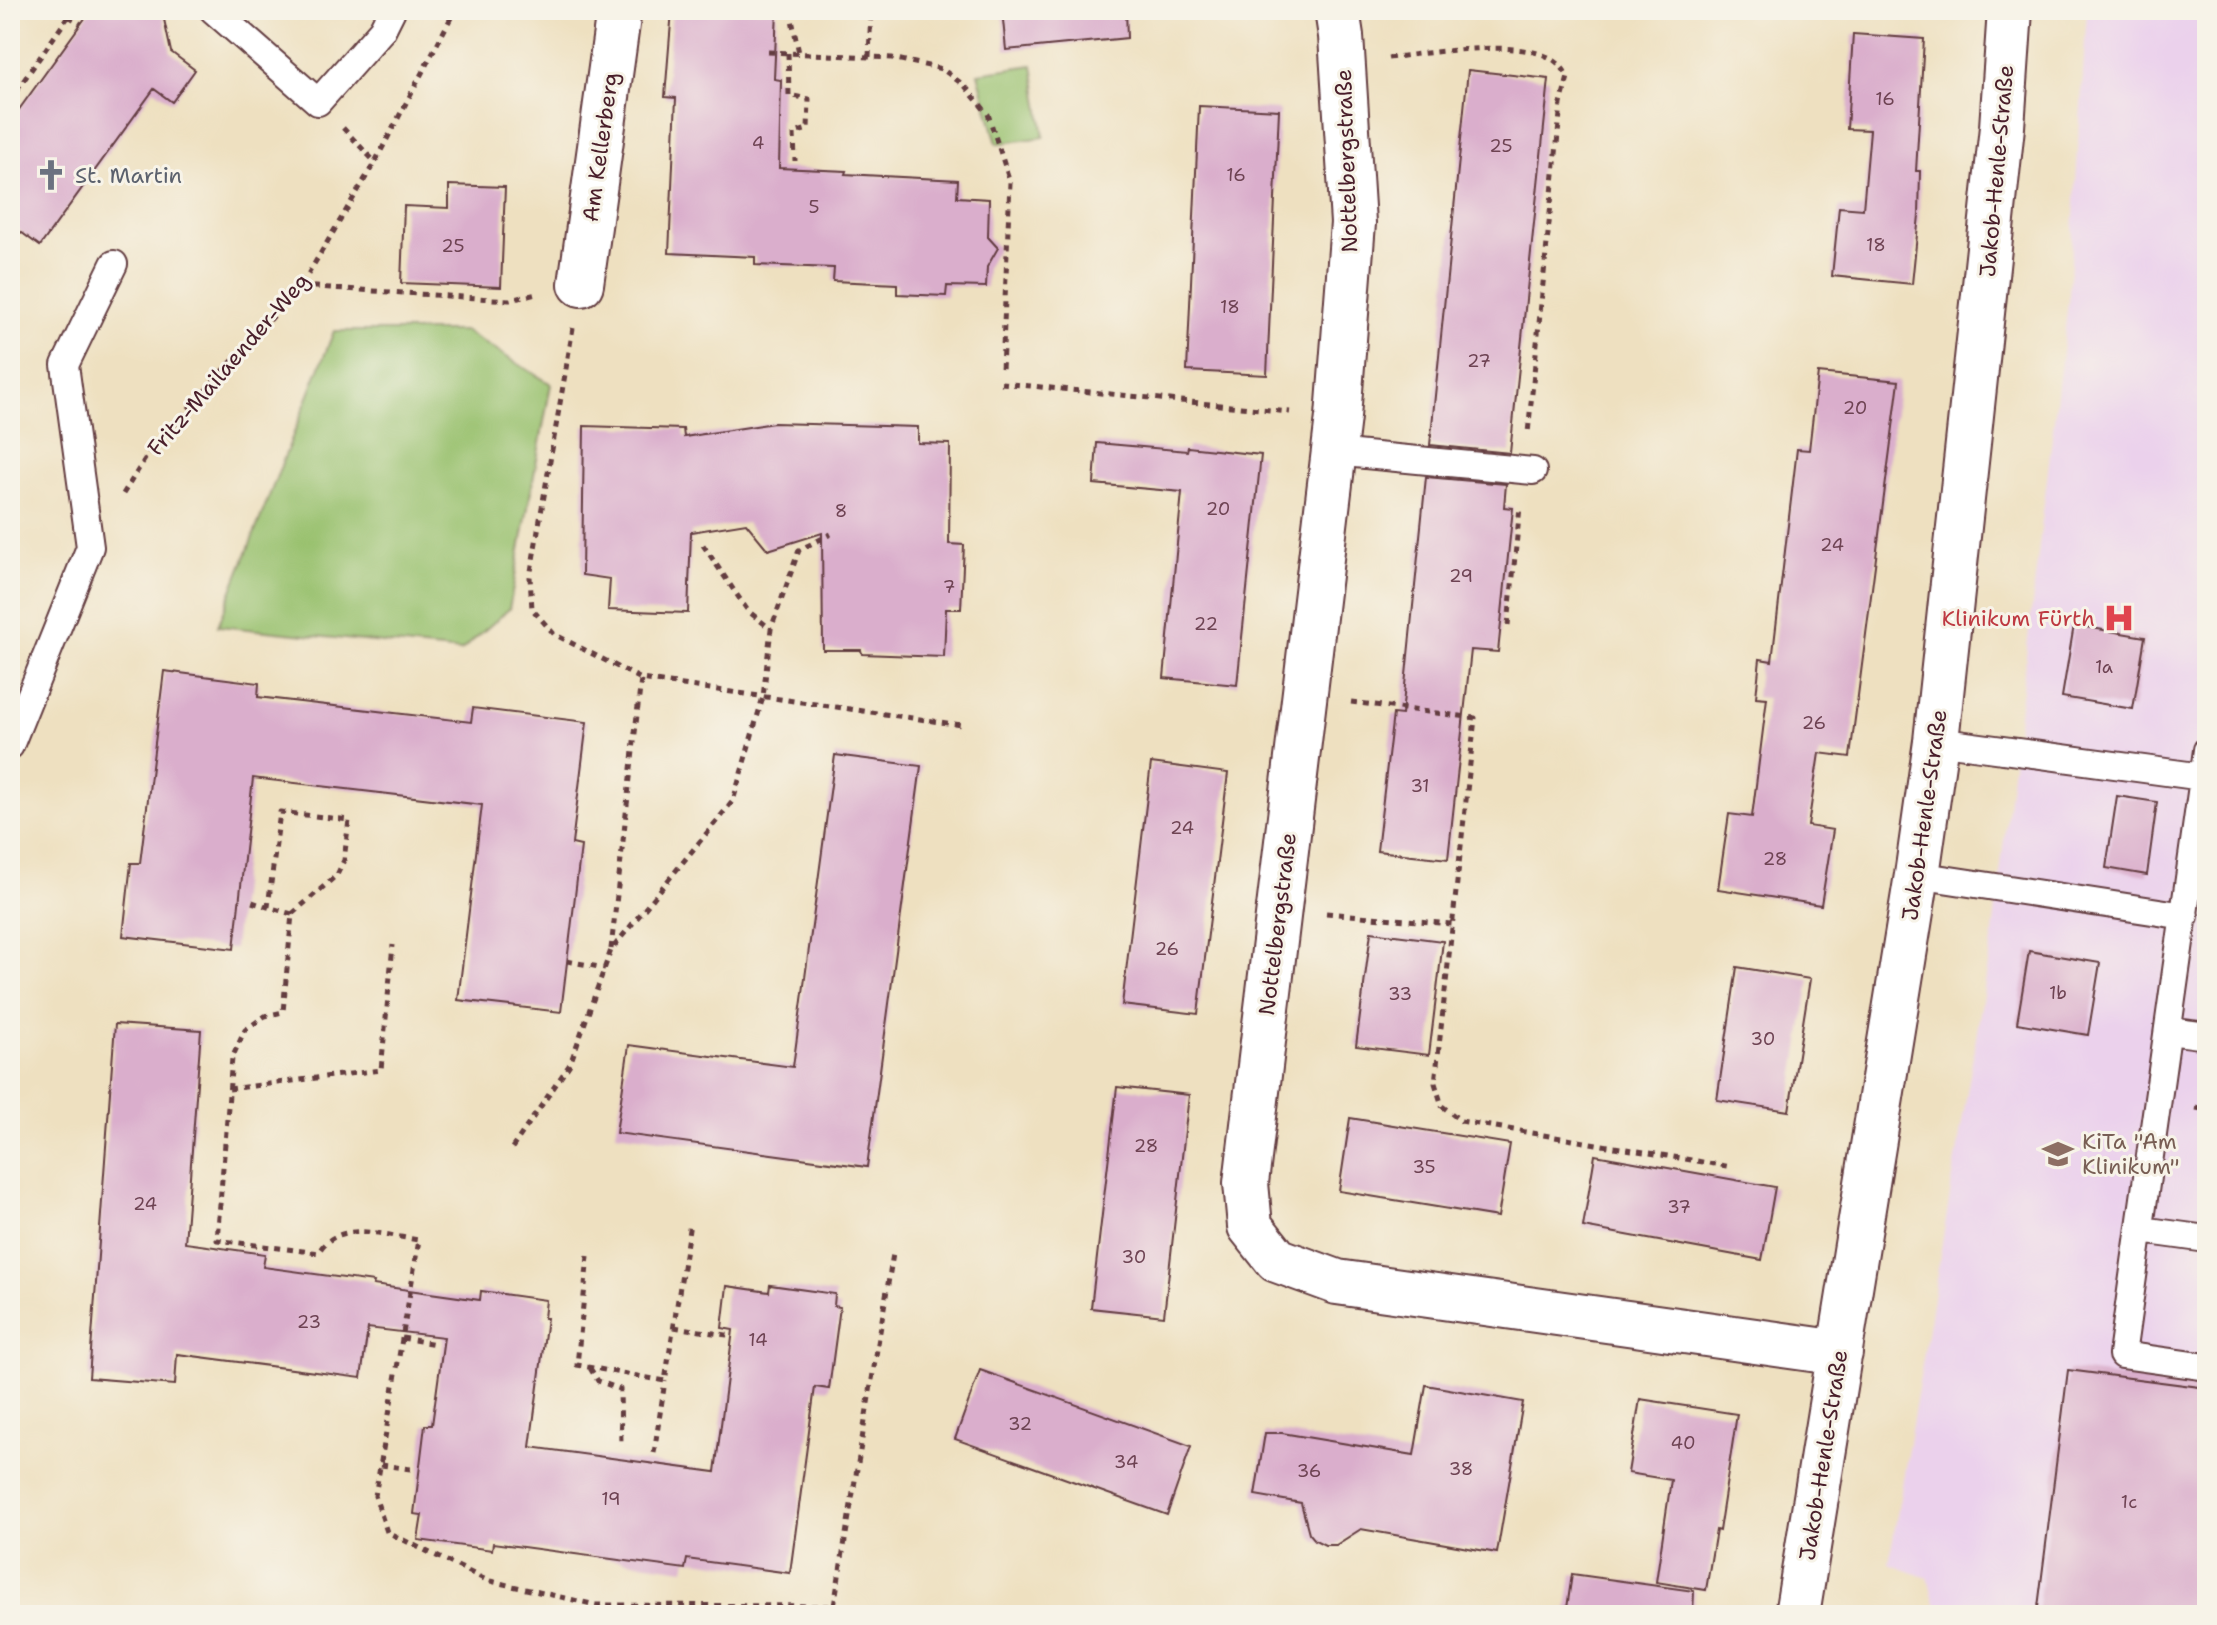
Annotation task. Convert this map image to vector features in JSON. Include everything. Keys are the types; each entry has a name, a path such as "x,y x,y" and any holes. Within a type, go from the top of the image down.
{"street":[{"name":"Am Kellerberg","path":"581,284 619,10"},
{"name":"Nottelbergstraße","path":"1337,10 1353,223 1336,434 1246,1183 1250,1226 1277,1260 1337,1282 1840,1353"},
{"name":"Jakob-Henle-Straße","path":"1797,1615 1936,741 2002,127 2010,10"}],"lane":[{"path":"213,10 318,102 382,30 392,10"},
{"path":"10,746 90,547 65,365 114,264"},
{"path":"1336,434 1529,470"},
{"path":"1936,741 2203,777"},
{"path":"2207,750 2122,1355 2207,1367"},
{"path":"1917,875 2185,916"},
{"path":"2169,1031 2207,1036"},
{"path":"2141,1230 2207,1239"}],"path":[{"path":"10,100 73,10"},
{"name":"Fritz-Mailaender-Weg","path":"90,547 150,451 301,286 375,162 455,10"},
{"path":"790,10 799,53"},
{"path":"869,57 871,10"},
{"path":"69,16 81,24"},
{"path":"1343,64 1449,51 1524,50 1545,55 1563,67 1568,77 1561,104 1529,470 1508,625"},
{"path":"768,52 892,58 942,69 965,86 988,114 1010,182 1002,371"},
{"path":"788,53 789,95 809,99 808,129 794,133 795,161"},
{"path":"301,286 510,300 581,284 530,577 532,609 554,634 641,679 961,725"},
{"path":"1001,383 1336,434"},
{"path":"611,950 733,801 763,697 771,629 799,550 831,534"},
{"path":"703,545 748,611 771,629"},
{"path":"512,1148 570,1064 611,950 641,679"},
{"path":"1305,696 1475,718 1435,1083 1442,1106 1461,1121 1732,1167"},
{"path":"268,907 280,812 349,820 344,860 337,875 292,914 283,1012 265,1016 245,1030 232,1058 217,1240 318,1253 322,1245 337,1233 361,1231 419,1240 375,1496 387,1532 486,1580 596,1605 834,1606 893,1254"},
{"path":"252,902 292,914"},
{"path":"1279,908 1452,924"},
{"path":"229,1089 381,1070 393,945"},
{"path":"567,961 605,968"},
{"path":"654,1453 690,1223"},
{"path":"588,1256 577,1365 665,1381"},
{"path":"674,1327 733,1336"},
{"path":"402,1338 436,1344"},
{"path":"590,1368 598,1381 620,1389 621,1444"},
{"path":"381,1465 411,1469"}],"shaded area":[{"name":"Klinikum Fürth","path":"2087,10 2207,10 2207,1615 1938,1615 1928,1578 1889,1564 1992,941 2069,294"}],"green space":[{"path":"1033,65 1044,137 997,144 978,73"},
{"path":"334,331 464,331 551,384 509,609 461,651 218,626"}],"building":[{"name":"St. Martin","path":"91,10 162,10 171,52 195,70 172,102 154,89 40,246 10,224 10,122"},
{"path":"672,10 777,10 774,79 781,80 779,168 958,180 957,197 989,199 988,237 998,248 987,267 986,287 947,286 946,296 897,294 897,284 833,281 834,268 755,265 755,257 669,253 676,98 665,97"},
{"path":"1002,10 1126,10 1127,38 1006,50"},
{"path":"1853,34 1924,39 1916,171 1920,171 1919,215 1912,284 1832,276 1839,207 1863,209 1870,130 1847,129"},
{"path":"1468,70 1549,79 1510,453 1430,445"},
{"path":"1199,106 1279,110 1267,375 1187,371"},
{"path":"449,185 505,187 501,287 401,283 404,206 449,208"},
{"path":"1818,373 1899,381 1850,757 1819,753 1808,826 1833,830 1821,905 1718,889 1729,814 1752,817 1767,698 1756,697 1760,659 1772,661 1797,449 1809,450"},
{"path":"774,423 918,427 918,443 950,444 949,544 964,545 961,609 946,609 944,657 823,650 822,533 768,550 746,523 691,532 688,613 608,610 610,579 582,575 584,426 683,429 684,437"},
{"path":"1097,443 1187,451 1188,447 1261,455 1237,685 1164,678 1182,492 1094,484"},
{"path":"1426,477 1506,484 1504,507 1513,508 1498,652 1471,650 1448,859 1377,851 1393,714 1402,715"},
{"path":"2074,625 2145,637 2133,709 2062,697"},
{"path":"164,671 259,683 258,697 471,722 473,708 587,722 572,844 581,846 561,1012 458,1000 482,805 253,778 234,949 123,936 131,863 140,863"},
{"path":"835,755 921,766 867,1167 616,1133 629,1045 793,1067"},
{"path":"1151,763 1228,773 1198,1014 1122,1005"},
{"path":"2117,796 2157,802 2147,875 2106,868"},
{"path":"1371,932 1443,941 1429,1055 1356,1046"},
{"path":"2029,951 2100,963 2088,1035 2017,1023"},
{"path":"1737,967 1810,979 1789,1111 1717,1100"},
{"path":"115,1024 201,1030 185,1243 265,1254 263,1267 374,1282 373,1285 480,1300 481,1291 546,1300 544,1318 547,1318 530,1447 715,1472 733,1330 722,1328 727,1286 769,1292 770,1285 835,1294 834,1306 840,1307 829,1389 815,1387 790,1573 687,1559 685,1569 493,1543 492,1550 418,1540 422,1515 414,1514 425,1425 432,1425 444,1337 368,1328 361,1378 177,1354 175,1385 89,1378"},
{"path":"1117,1087 1189,1095 1164,1316 1091,1308"},
{"path":"1350,1118 1510,1144 1498,1217 1339,1191"},
{"path":"1595,1155 1775,1187 1762,1260 1583,1227"},
{"path":"980,1370 1191,1446 1167,1515 955,1439"},
{"path":"2068,1370 2207,1388 2207,1615 2037,1615"},
{"path":"1426,1385 1523,1402 1497,1553 1361,1529 1336,1545 1325,1545 1309,1533 1301,1503 1255,1495 1265,1433 1282,1433 1414,1455"},
{"path":"1640,1399 1737,1414 1719,1531 1716,1530 1706,1590 1656,1582 1671,1480 1628,1473"},
{"path":"1572,1574 1694,1591 1693,1615 1566,1615"}],"place":[{"name":"St. Martin","path":"51,175"},
{"name":"Klinikum Fürth","path":"2119,618"},
{"name":"KiTa \"Am Klinikum\"","path":"2058,1154"}]}
